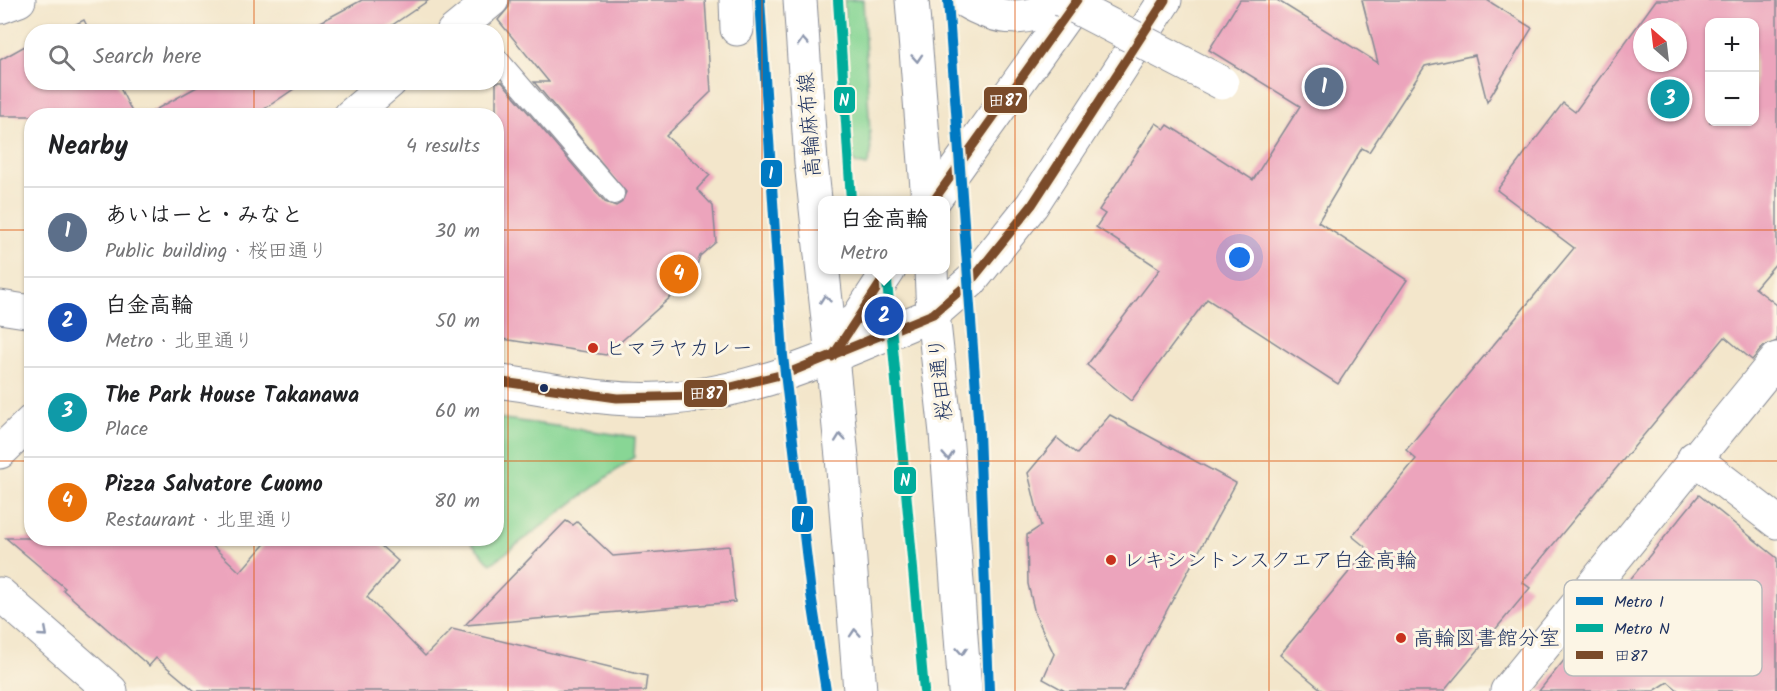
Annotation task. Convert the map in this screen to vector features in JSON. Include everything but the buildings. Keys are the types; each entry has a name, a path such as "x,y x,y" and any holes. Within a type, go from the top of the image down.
{"main road":[{"path":"0,7 19,0"},
{"path":"468,24 492,0"},
{"name":"高輪麻布線","path":"800,0 811,162 818,227"},
{"path":"912,0 928,196"},
{"path":"963,0 986,14 1027,18 1064,0 1222,83"},
{"path":"938,196 1077,0"},
{"name":"桜田通り","path":"965,691 946,433 933,314 971,281 1032,205 1165,0"},
{"path":"359,108 381,90"},
{"name":"高輪麻布線","path":"823,274 832,357"},
{"path":"860,691 832,357 886,274"},
{"path":"504,382 617,398 658,399 695,396 744,386 832,357 933,314 931,274"},
{"path":"0,307 24,311"},
{"path":"1596,580 1777,359"},
{"path":"0,452 24,430"},
{"path":"1694,458 1777,522"},
{"path":"0,594 111,691"},
{"path":"1507,691 1564,620"}],"lane":[{"path":"504,66 614,194"}],"green space":[{"path":"844,0 863,0 871,154 867,166 855,163 852,158"},
{"path":"504,419 635,437 634,457 491,564 474,546 504,546"}],"metro line":[{"name":"I","path":"760,0 783,356 811,594 826,691"},
{"name":"N","path":"838,0 851,196"},
{"name":"I","path":"948,0 979,432 989,691"},
{"name":"N","path":"886,274 924,691"}],"transit line":[{"name":"田87","path":"937,196 1077,0"},
{"name":"田87","path":"504,382 617,398 695,396 788,373 933,314 971,281 1032,205 1165,0"},
{"name":"田87","path":"832,357 886,274"}],"place":[{"name":"あいはーと・みなと","path":"1324,87"},
{"name":"The Park House Takanawa","path":"1670,99"},
{"name":"Pizza Salvatore Cuomo","path":"679,274"},
{"name":"白金高輪","path":"884,316"},
{"name":"ヒマラヤカレー","path":"593,348"},
{"name":"レキシントンスクエア白金高輪","path":"1111,560"},
{"name":"高輪図書館分室","path":"1401,638"}]}
